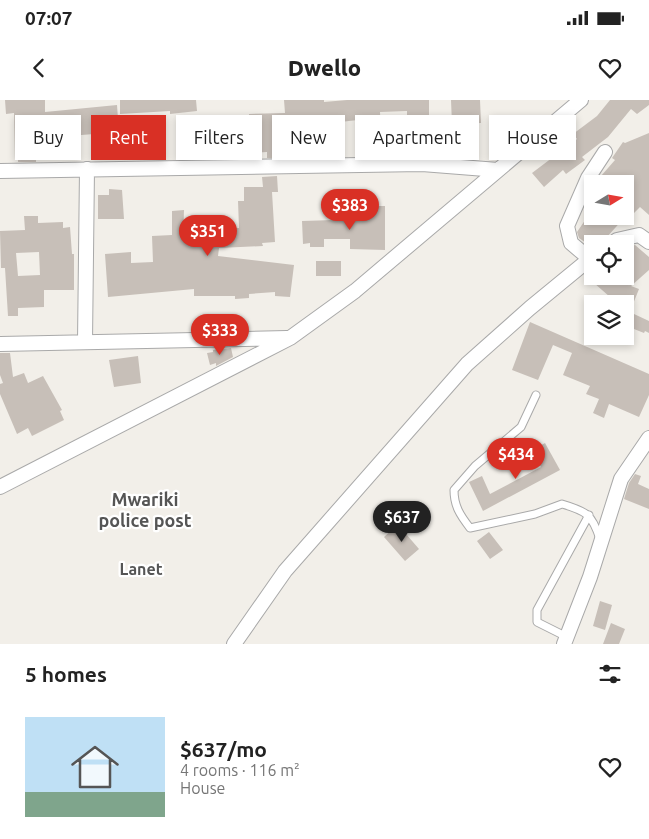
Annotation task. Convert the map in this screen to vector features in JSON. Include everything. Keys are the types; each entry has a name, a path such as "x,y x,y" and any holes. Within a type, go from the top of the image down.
{"street":[{"path":"0,486 290,338 355,290 581,100"},
{"path":"584,253 571,243 567,226 588,178 605,152"},
{"path":"0,171 422,164 498,170"},
{"path":"85,342 87,169"},
{"path":"634,236 639,235 649,242"},
{"path":"234,644 285,570 467,364 530,308 584,264"},
{"path":"0,344 290,338"},
{"path":"565,640 590,577 600,539 621,479 649,438"}],"lane":[{"path":"536,395 521,427 475,466 454,490 454,502 470,528 535,514 562,504 589,515 595,523 600,539"},
{"path":"565,640 537,622 537,610 589,515"}],"building":[{"path":"5,100 45,100 45,112 117,105 118,115 91,115 91,134 81,135 81,115 15,115 15,160 14,113 6,114"},
{"path":"120,100 196,100 197,111 170,114 170,111 120,114"},
{"path":"284,100 324,100 324,102 347,100 429,100 429,115 407,115 407,111 380,112 380,115 355,115 355,120 345,121 345,115 272,115 272,158 267,158 267,152 262,152 262,115 249,114 285,113"},
{"path":"451,100 480,100 481,123 479,123 479,115 452,115"},
{"path":"610,100 649,100 649,105 637,114 631,109 608,137 582,157 585,160 566,174 563,170 544,187 532,173 549,160 576,160 576,132 597,116"},
{"path":"649,133 649,215 640,207 634,213 634,175 602,175 615,160 612,158 623,142 625,143"},
{"path":"18,160 36,160 36,162 18,162"},
{"path":"277,176 278,192 272,192 275,242 262,243 263,246 219,248 218,256 294,265 290,297 275,296 275,292 249,294 249,298 235,299 235,296 194,296 194,289 108,297 105,254 131,252 131,263 153,262 152,236 172,235 172,211 184,210 183,240 207,240 207,229 239,228 238,201 244,201 244,187 263,187 262,177"},
{"path":"109,189 122,190 124,219 98,219 98,195 109,195"},
{"path":"366,206 385,206 385,250 350,249 350,239 324,239 324,247 310,247 310,243 303,244 302,221 366,219"},
{"path":"24,216 38,216 38,223 63,222 63,228 70,227 72,254 74,254 74,290 44,290 44,307 18,308 18,316 8,316 5,268 1,268 0,231 25,230","holes":["39,252 40,275 18,276 16,253"]},
{"path":"584,222 584,225 618,225 609,235 584,235 584,241 579,238 577,232"},
{"path":"634,245 649,257 649,270 634,283"},
{"path":"316,261 341,261 341,276 316,276"},
{"path":"596,285 632,285 631,286 639,289 634,302 634,295 608,295"},
{"path":"634,314 649,321 649,333 645,331 644,333 634,329"},
{"path":"530,322 649,374 649,395 639,417 609,404 604,418 593,413 599,399 586,394 590,386 563,375 572,353 553,345 538,380 512,370"},
{"path":"231,348 233,357 216,366 216,363 210,365 207,353 213,352 213,350"},
{"path":"0,353 10,353 13,377 24,373 28,383 43,376 62,410 60,411 64,420 32,436 28,428 17,434 0,394 0,384 3,383 0,375"},
{"path":"138,356 141,383 114,387 109,360"},
{"path":"545,443 560,470 483,511 469,482 482,476 490,494 541,467 532,450"},
{"path":"635,474 641,476 638,484 649,489 649,509 624,499 629,483"},
{"path":"400,527 419,549 405,561 384,537 394,528 396,530"},
{"path":"489,532 503,550 490,559 477,541"},
{"path":"600,601 612,605 605,630 593,626"},
{"path":"611,623 625,629 619,644 603,644"}],"district":[{"name":"Mwariki police post","path":"145,510"},
{"name":"Lanet","path":"141,569"}]}
